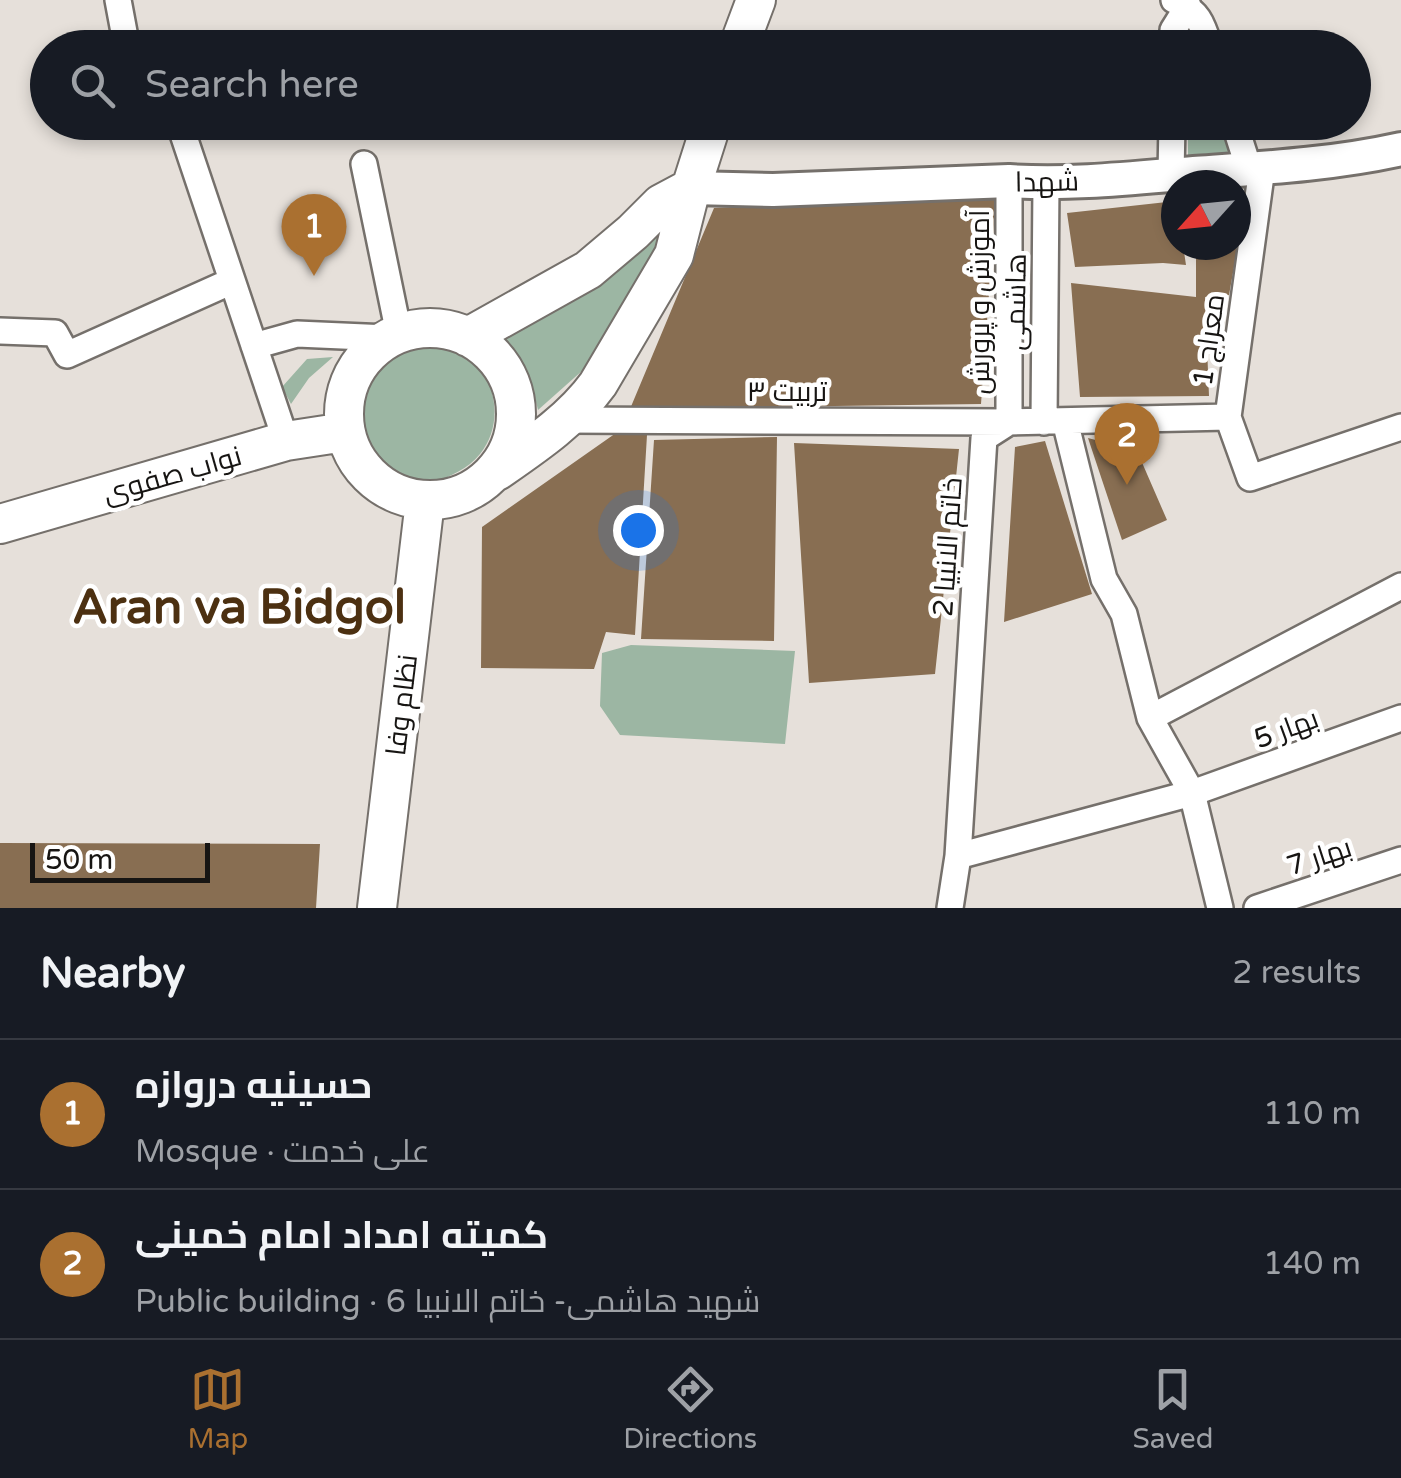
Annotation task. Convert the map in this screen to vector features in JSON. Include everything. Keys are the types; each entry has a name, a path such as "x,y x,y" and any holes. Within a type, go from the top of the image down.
{"main road":[{"path":"745,30 756,0"},
{"path":"491,476 507,454 516,428 515,400 506,374 490,352 468,337 441,329 414,329 370,351 356,368 343,410 345,432 355,458 373,480 397,495 425,501 449,499 472,490 491,476 565,420 598,384 674,255 706,140"},
{"path":"468,337 588,270 661,204 691,188"},
{"name":"نواب صفوی","path":"0,524 286,441 345,432"},
{"name":"نظام وفا","path":"377,908 425,501"}],"street":[{"path":"118,0 124,30"},
{"path":"1173,30 1181,3 1202,21 1205,30"},
{"path":"185,140 286,441"},
{"path":"1171,170 1172,140"},
{"path":"1242,140 1255,168"},
{"name":"شهدا","path":"1231,170 1401,149"},
{"path":"254,346 298,334 394,336 364,164"},
{"name":"معراج 1","path":"1255,168 1228,416 1250,478 1401,427"},
{"name":"شهدا","path":"691,188 773,190 1009,181 1046,184 1161,176"},
{"name":"آموزش و پرورش","path":"1009,181 1009,422"},
{"name":"هاشمی","path":"1046,184 1055,421 1104,579 1124,614 1150,718 1192,794 1220,908"},
{"path":"0,331 55,332 66,354 232,281"},
{"path":"1009,422 1228,416"},
{"name":"تربیت ۳","path":"565,420 1009,422"},
{"name":"خاتم الانبیا 2","path":"950,908 958,856 984,438 1009,422"},
{"path":"1150,718 1401,586"},
{"name":"بهار 5","path":"958,856 1192,794 1401,718"},
{"name":"بهار 7","path":"1257,908 1401,860"}],"green space":[{"path":"1188,140 1227,140 1231,151 1188,161"},
{"path":"683,200 663,248 592,362 538,410 524,369 500,332"},
{"path":"413,342 443,344 460,350 482,371 493,398 493,427 480,454 464,468 433,483 436,479 414,479 415,482 384,467 363,436 359,420 358,404 367,373 391,350"},
{"path":"333,357 309,378 291,404 282,387 307,359"},
{"path":"631,645 795,651 785,744 620,735 600,706 602,653"}],"building":[{"path":"996,197 981,404 630,409 714,208"},
{"path":"1161,203 1161,260 1185,260 1186,265 1075,267 1067,213"},
{"path":"1196,260 1235,260 1229,295 1205,297 1209,396 1080,397 1071,283 1196,297"},
{"path":"616,433 647,435 635,635 606,632 594,669 481,668 482,527"},
{"path":"777,437 774,641 641,639 654,440"},
{"path":"1088,438 1137,451 1167,520 1122,540"},
{"path":"1045,441 1092,594 1004,622 1015,447"},
{"path":"794,443 959,449 935,674 809,683"},
{"path":"0,843 320,844 316,908 0,908"}],"place":[{"name":"حسینیه دروازه","path":"314,276"},
{"name":"کمیته امداد امام خمینی","path":"1127,485"}],"district":[{"name":"Aran va Bidgol","path":"239,606"}]}
